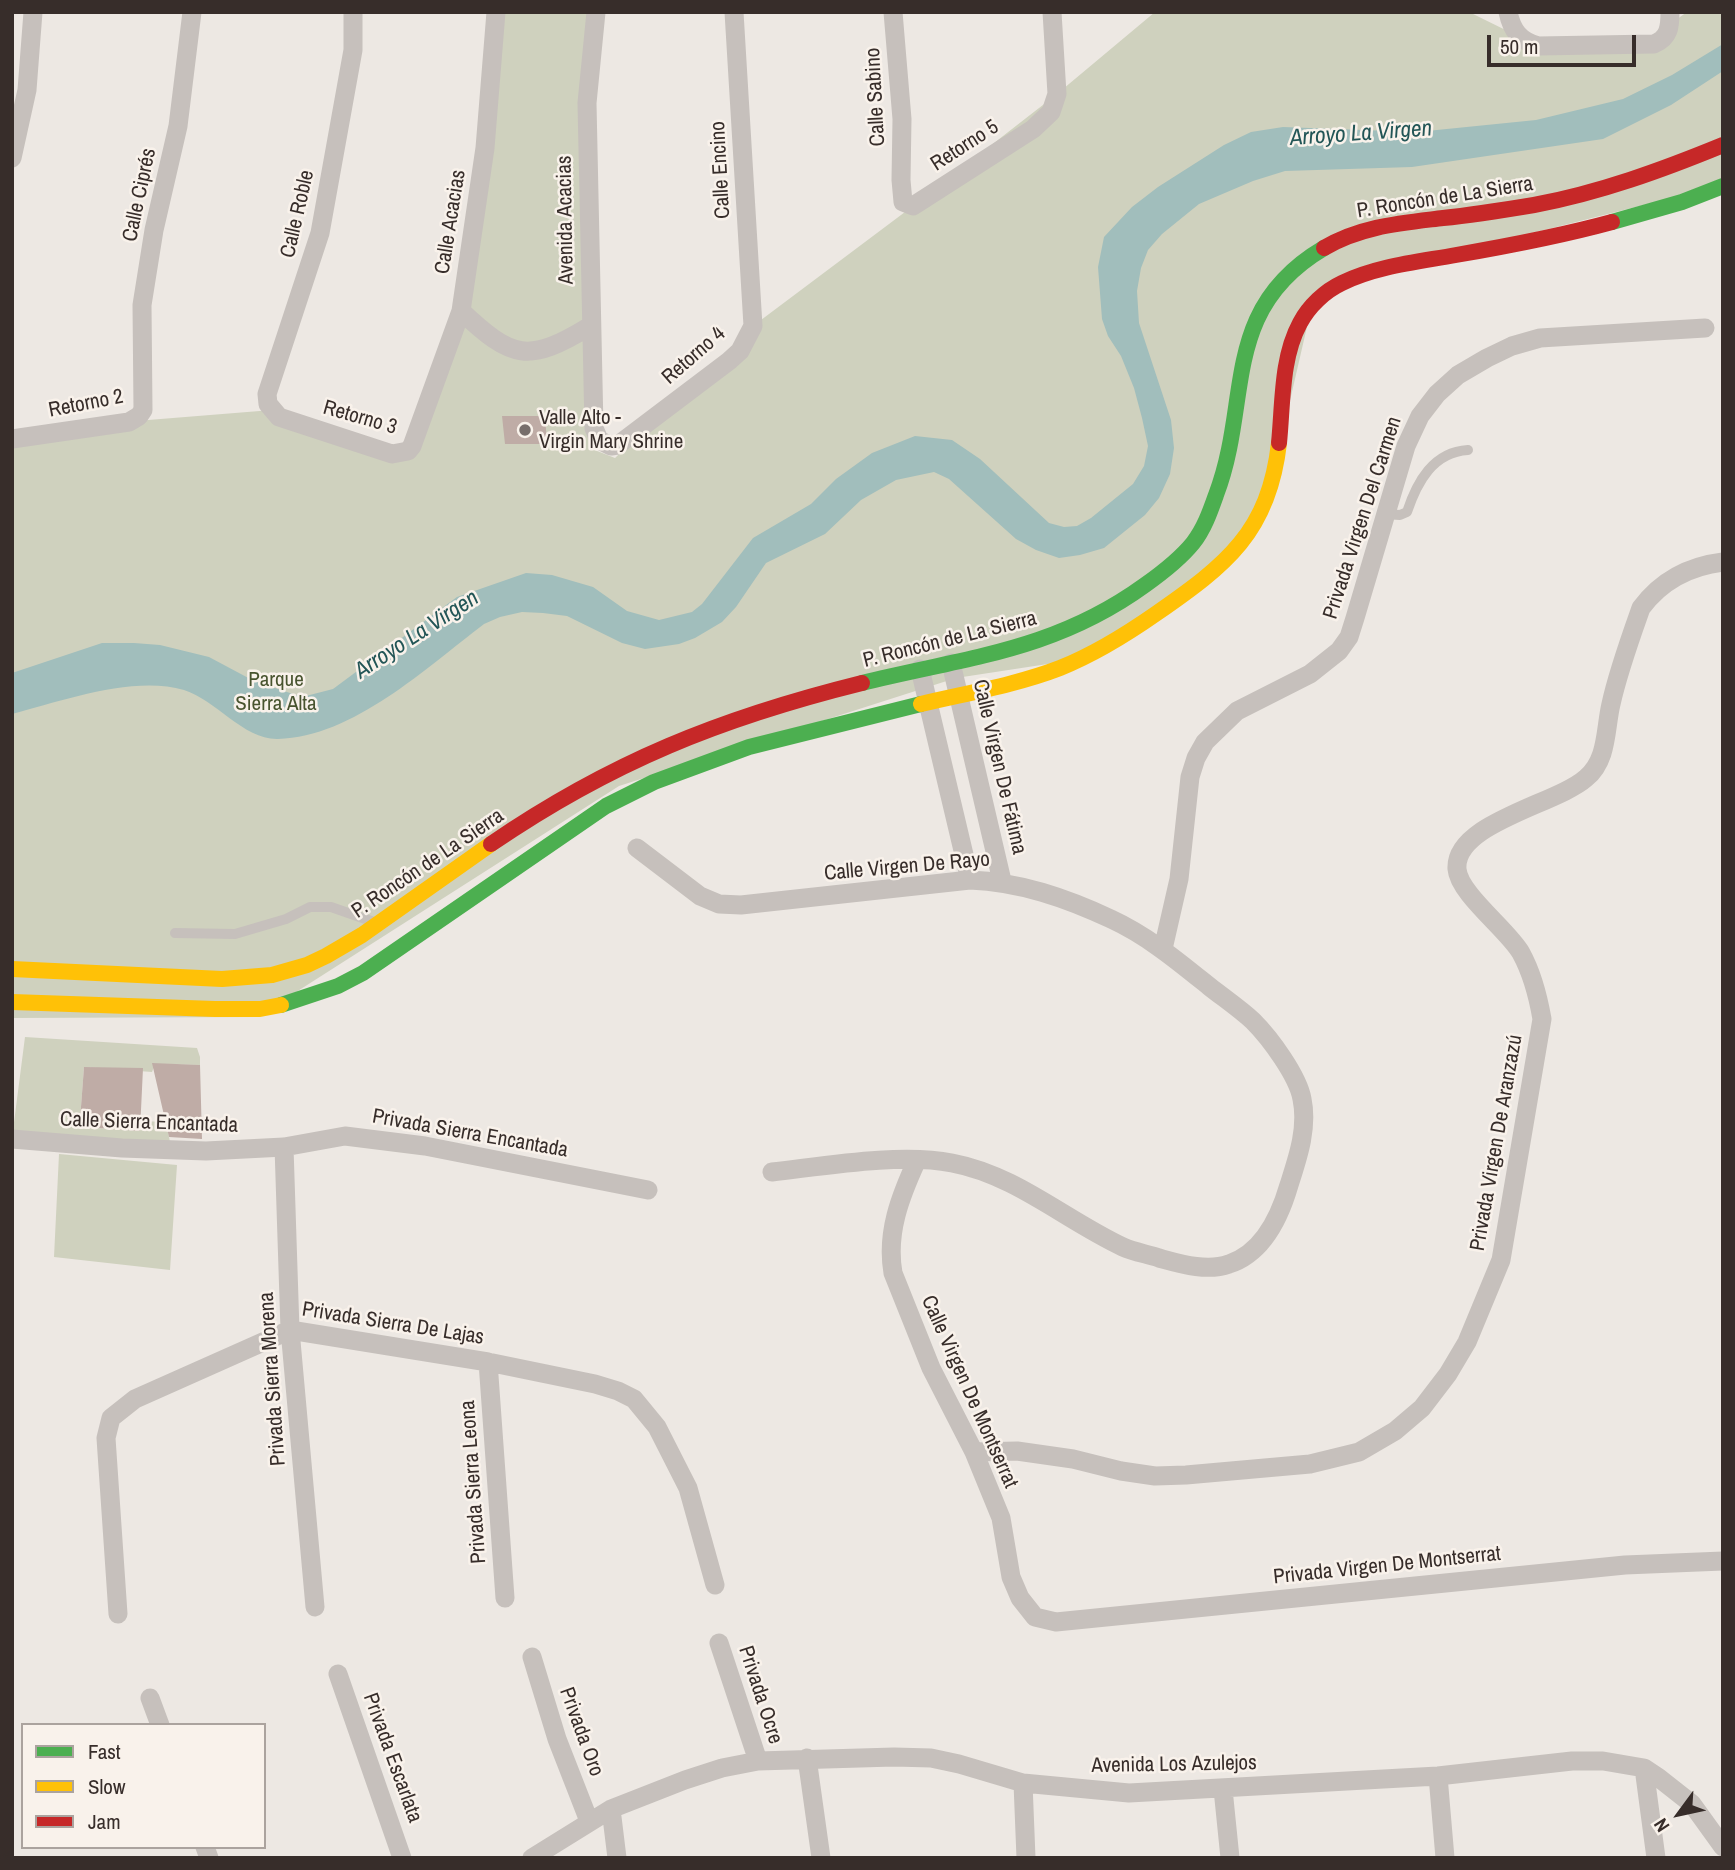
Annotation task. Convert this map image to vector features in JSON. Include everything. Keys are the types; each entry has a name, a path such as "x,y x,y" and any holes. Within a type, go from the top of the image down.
{"street":[{"path":"12,158 27,90 33,12"},
{"name":"Calle Ciprés","path":"144,388 142,305 154,230 178,126 192,12"},
{"name":"Calle Roble","path":"279,417 268,404 267,394 320,233 353,50 353,12"},
{"name":"Calle Acacias","path":"418,432 460,310 485,148 496,12"},
{"name":"Avenida Acacias","path":"594,428 587,103 596,12"},
{"name":"Calle Encino","path":"734,12 753,326"},
{"name":"Calle Sabino","path":"893,12 902,119 901,180"},
{"name":"Retorno 5","path":"901,180 903,202 913,206 1033,129 1051,112 1057,94 1052,12"},
{"path":"1508,12 1518,37 1538,46 1646,44 1660,41 1667,35 1670,27 1670,12"},
{"name":"P. Roncón de La Sierra","path":"12,968 214,979 266,976 290,971 338,949 568,796 648,754 737,718 920,669 1029,645 1075,626 1121,601 1193,544 1226,474 1239,366 1255,322 1276,286 1321,249 1378,226 1506,209 1639,179 1723,145"},
{"path":"12,1002 260,1009 313,996 346,982 606,807 654,782 749,747 1045,673 1087,657 1123,636 1209,577 1233,555 1250,534 1271,483 1277,458 1287,361 1294,337 1300,322 1325,293 1354,278 1380,269 1566,232 1661,208 1723,186"},
{"path":"460,310 487,335 508,348 536,352 562,344 590,326"},
{"name":"Retorno 4","path":"594,428 599,440 604,444 618,445 729,362 740,351 753,326"},
{"name":"Privada Virgen Del Carmen","path":"1163,949 1179,879 1190,777 1196,758 1218,728 1237,711 1310,674 1339,651 1349,637 1406,446 1420,416 1437,394 1458,375 1487,358 1540,338 1705,328"},
{"name":"Retorno 2","path":"12,439 134,420 143,410 144,388"},
{"name":"Retorno 3","path":"279,417 392,454 408,451 418,432"},
{"name":"Privada Virgen De Aranzazú","path":"974,1452 1017,1451 1073,1459 1155,1476 1310,1464 1359,1451 1395,1431 1422,1408 1448,1374 1466,1342 1501,1260 1542,1018 1538,994 1520,952 1463,884 1457,870 1459,858 1468,841 1486,827 1573,789 1590,776 1606,741 1611,705 1641,608 1650,596 1681,573 1723,562"},
{"name":"Calle Virgen De Fátima","path":"951,663 1002,881"},
{"path":"920,669 970,880"},
{"name":"Calle Virgen De Rayo","path":"636,848 700,896 719,904 741,905 970,880 1002,881 1069,901 1115,920 1163,949 1254,1022 1295,1079 1302,1098 1304,1122 1300,1150 1281,1213 1267,1236 1245,1255 1229,1264 1207,1267 1179,1264 1124,1248 1005,1180 950,1163 917,1160 772,1172"},
{"path":"420,894 439,921"},
{"name":"Privada Sierra Encantada","path":"284,1147 345,1136 382,1140 438,1148 648,1190"},
{"name":"Calle Sierra Encantada","path":"12,1139 122,1148 206,1151 284,1147"},
{"name":"Privada Sierra Morena","path":"284,1147 290,1330 315,1607"},
{"name":"Calle Virgen De Montserrat","path":"917,1160 900,1197 893,1227 890,1258 893,1273 931,1368 974,1452 1001,1518 1011,1577 1020,1598 1035,1617 1056,1622"},
{"name":"Privada Sierra De Lajas","path":"118,1614 106,1438 111,1418 135,1399 290,1330 488,1362 595,1384 634,1399 657,1427 688,1488 715,1585"},
{"name":"Privada Sierra Leona","path":"488,1362 505,1598"},
{"name":"Privada Virgen De Montserrat","path":"1056,1622 1625,1565 1723,1561"},
{"name":"Privada Ocre","path":"719,1643 758,1761"},
{"name":"Privada Oro","path":"532,1657 557,1739 589,1821"},
{"name":"Privada Escarlata","path":"338,1674 402,1858"},
{"path":"150,1698 159,1723"},
{"path":"807,1758 821,1858"},
{"name":"Avenida Los Azulejos","path":"532,1858 611,1809 685,1780 758,1761 807,1758 931,1758 1023,1783 1129,1793 1438,1776 1572,1760 1603,1761 1644,1768 1692,1804 1723,1847"},
{"path":"1644,1768 1656,1858"},
{"path":"1438,1776 1445,1858"},
{"path":"1023,1783 1026,1858"},
{"path":"1223,1789 1230,1858"},
{"path":"611,1809 617,1858"}],"lane":[{"path":"1385,514 1401,515 1406,512 1426,470 1443,456 1468,450"},
{"path":"175,933 235,934 286,919 310,907 331,907 378,924"}],"green space":[{"name":"Parque Sierra Alta","path":"496,12 597,12 587,103 592,449 615,458 753,326 1057,94 1155,12 1469,12 1538,46 1641,45 1687,12 1723,12 1723,185 1354,278 1312,305 1271,483 1233,555 1087,658 956,678 619,786 257,1017 12,1018 12,431 272,410 392,454 418,432 461,310"},
{"path":"25,1037 197,1048 200,1065 155,1064 152,1072 84,1067 80,1120 85,1127 140,1131 141,1121 166,1122 171,1147 12,1138"},
{"path":"59,1154 177,1165 170,1270 54,1257"}],"water":[{"name":"Arroyo La Virgen","path":"1723,44 1723,71 1671,105 1603,139 1412,167 1285,171 1253,181 1199,204 1162,234 1148,250 1137,291 1139,323 1171,420 1174,448 1170,474 1159,498 1145,515 1104,548 1059,558 1036,550 1016,539 949,479 934,472 896,480 861,500 825,534 766,563 736,607 722,622 679,644 645,649 622,643 567,616 522,612 500,617 484,624 413,679 361,713 306,735 278,739 253,733 196,695 164,686 98,692 12,714 12,673 102,643 160,645 209,657 254,681 302,697 333,689 457,597 526,573 552,575 593,587 627,611 659,620 692,612 702,604 753,538 811,504 836,479 872,453 915,436 952,440 980,459 1049,523 1064,527 1077,526 1133,484 1144,466 1148,446 1142,418 1134,388 1102,319 1098,267 1104,237 1132,207 1158,187 1224,145 1251,132 1283,127 1417,132 1536,120 1623,99 1672,75"}],"building":[{"name":"Valle Alto - Virgin Mary Shrine","path":"502,416 545,416 547,444 505,444"},
{"path":"152,1063 200,1065 202,1139 169,1137"},
{"path":"84,1067 143,1068 140,1131 85,1127 80,1120"}],"traffic: fast":[{"path":"1612,222 1682,202 1723,186"},
{"path":"862,683 974,658 1043,638 1111,607 1177,560 1200,532 1216,495 1227,460 1244,360 1253,329 1268,300 1291,273 1324,248"},
{"path":"281,1005 338,986 363,973 606,806 654,782 749,747 921,704"}],"traffic: slow":[{"path":"921,704 1009,684 1060,668 1110,643 1182,596 1223,562 1254,523 1274,474 1279,443"},
{"path":"12,969 222,979 272,975 307,965 362,935 491,844"},
{"path":"12,1002 215,1009 260,1009 281,1005"}],"traffic: jam":[{"path":"1324,248 1367,230 1511,209 1582,194 1654,172 1723,145"},
{"path":"1279,443 1289,351 1308,311 1330,290 1355,277 1412,262 1476,252 1612,222"},
{"path":"491,844 580,789 669,746 761,711 862,683"}],"place":[{"name":"Valle Alto - Virgin Mary Shrine","path":"525,430"}]}
